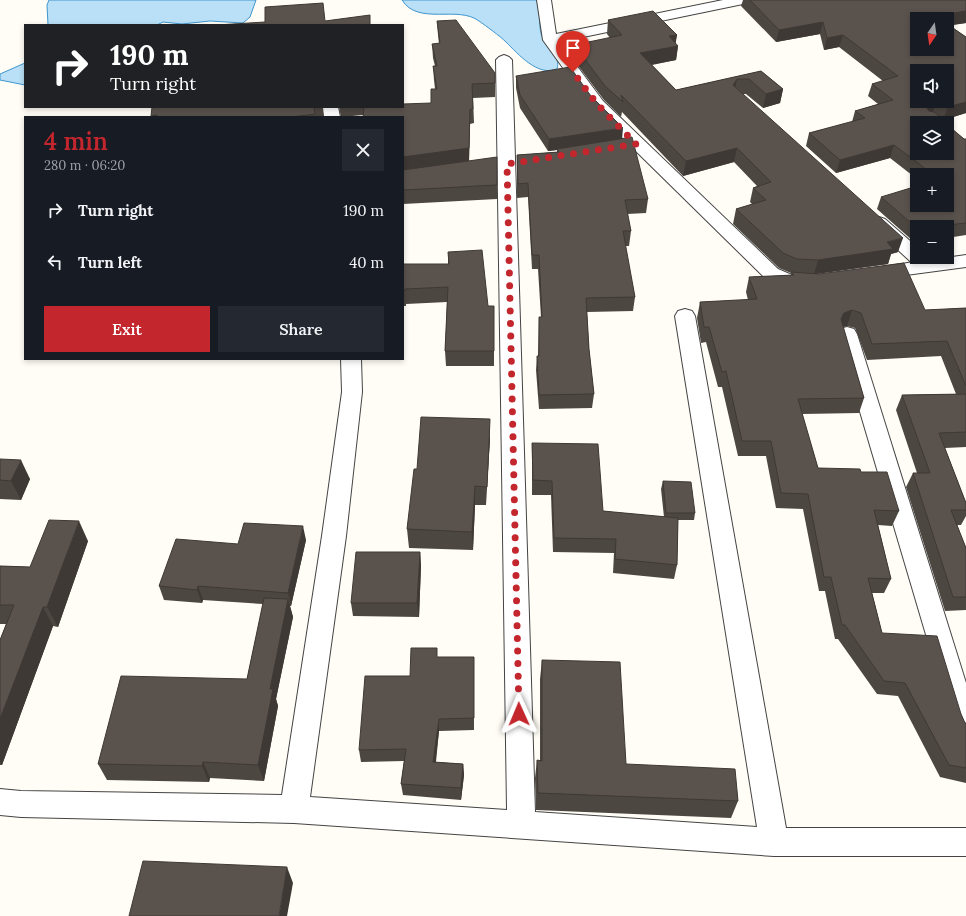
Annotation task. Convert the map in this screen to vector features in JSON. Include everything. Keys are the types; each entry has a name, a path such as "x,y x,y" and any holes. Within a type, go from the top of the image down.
{"street":[{"path":"544,0 550,40 629,145 770,273 790,281 822,281"},
{"path":"550,40 743,0"},
{"path":"504,60 521,824"},
{"path":"870,214 910,251"},
{"path":"954,261 966,261"},
{"path":"859,275 910,262"},
{"path":"685,316 774,842"},
{"path":"847,334 966,726"},
{"path":"294,809 341,483 352,392 351,360"},
{"path":"0,802 21,804 294,809 774,842 966,842"}],"water":[{"path":"49,0 256,0 250,17 243,23 210,21 182,24 163,22 159,24 48,24 47,5"},
{"path":"402,0 539,0 541,35 556,56 558,65 557,69 550,71 543,70 529,63 497,34 479,21 460,15 428,14 418,12 409,8"},
{"path":"24,63 24,85 0,80 0,74"}],"building":[{"path":"750,0 966,0 966,11 954,13 910,12 910,56 954,56 954,29 966,37 966,102 954,105 954,64 910,64 910,108 927,108 929,111 934,112 939,116 910,116 910,157 894,145 840,160 809,133 865,118 855,111 893,100 872,84 898,76 843,35 827,38 823,22 779,30"},
{"path":"323,3 325,21 370,15 370,24 233,24 265,22 265,7"},
{"path":"653,11 677,35 669,36 678,46 640,53 676,90 761,71 783,89 766,94 749,79 737,79 733,85 903,238 887,242 893,249 818,260 797,259 783,253 736,209 766,200 753,188 771,182 737,148 686,161 621,95 623,102 605,86 574,45 622,35 608,20"},
{"path":"456,20 495,73 495,83 472,84 473,109 470,109 469,148 404,157 404,116 363,116 364,108 404,108 404,104 431,103 431,89 437,89 433,66 437,66 432,44 440,43 437,21"},
{"path":"570,67 591,96 623,128 549,139 520,95 516,76"},
{"path":"152,108 314,108 315,114 299,116 151,116"},
{"path":"954,131 966,139 966,223 954,224 954,220 910,220 910,222 881,197 910,188 910,212 954,212 954,168 925,168 914,160 954,160"},
{"path":"632,137 648,199 625,200 631,231 623,231 635,297 586,298 589,349 594,394 539,395 537,356 539,356 539,317 542,317 539,255 532,255 528,183 518,184 517,155 559,152 557,149"},
{"path":"497,157 497,185 404,190 404,170"},
{"path":"482,250 488,306 494,306 494,351 445,351 448,287 405,289 404,291 404,264 449,264 448,252"},
{"path":"904,263 925,310 966,308 966,386 947,341 872,344 861,313 852,310 844,313 841,319 864,398 798,399 818,468 860,469 861,472 887,472 899,511 874,510 891,579 868,578 882,633 937,636 961,714 966,723 966,768 949,765 905,683 884,681 845,625 842,625 831,577 824,577 808,494 781,493 771,441 742,441 726,371 722,372 709,327 704,327 700,302 757,299 749,277 794,275 791,272 819,274"},
{"path":"966,394 966,432 939,433 966,503 966,510 951,510 966,548 966,597 953,597 913,473 930,473 902,395"},
{"path":"421,417 490,419 487,487 475,486 472,532 407,529 414,469 417,469"},
{"path":"532,443 598,444 603,511 678,518 677,565 615,559 616,539 554,538 552,481 533,480"},
{"path":"0,459 21,460 11,481 0,480"},
{"path":"663,481 691,482 695,513 666,513"},
{"path":"49,520 79,521 47,607 43,607 0,719 0,640 14,605 0,605 0,566 30,567"},
{"path":"244,523 303,526 288,593 198,586 197,590 159,586 176,539 238,544"},
{"path":"356,552 420,552 417,603 351,603"},
{"path":"264,598 288,599 270,689 273,689 258,765 203,762 202,766 98,764 121,676 247,679"},
{"path":"411,648 437,648 437,657 474,657 474,718 439,719 433,762 463,764 461,788 401,784 406,749 359,750 365,676 410,676"},
{"path":"542,660 620,662 626,764 735,769 738,801 538,793 537,760 542,761"},
{"path":"143,861 287,867 279,916 129,916"}],"route":[{"path":"519,714 507,164 636,144 597,104 573,72"}]}
